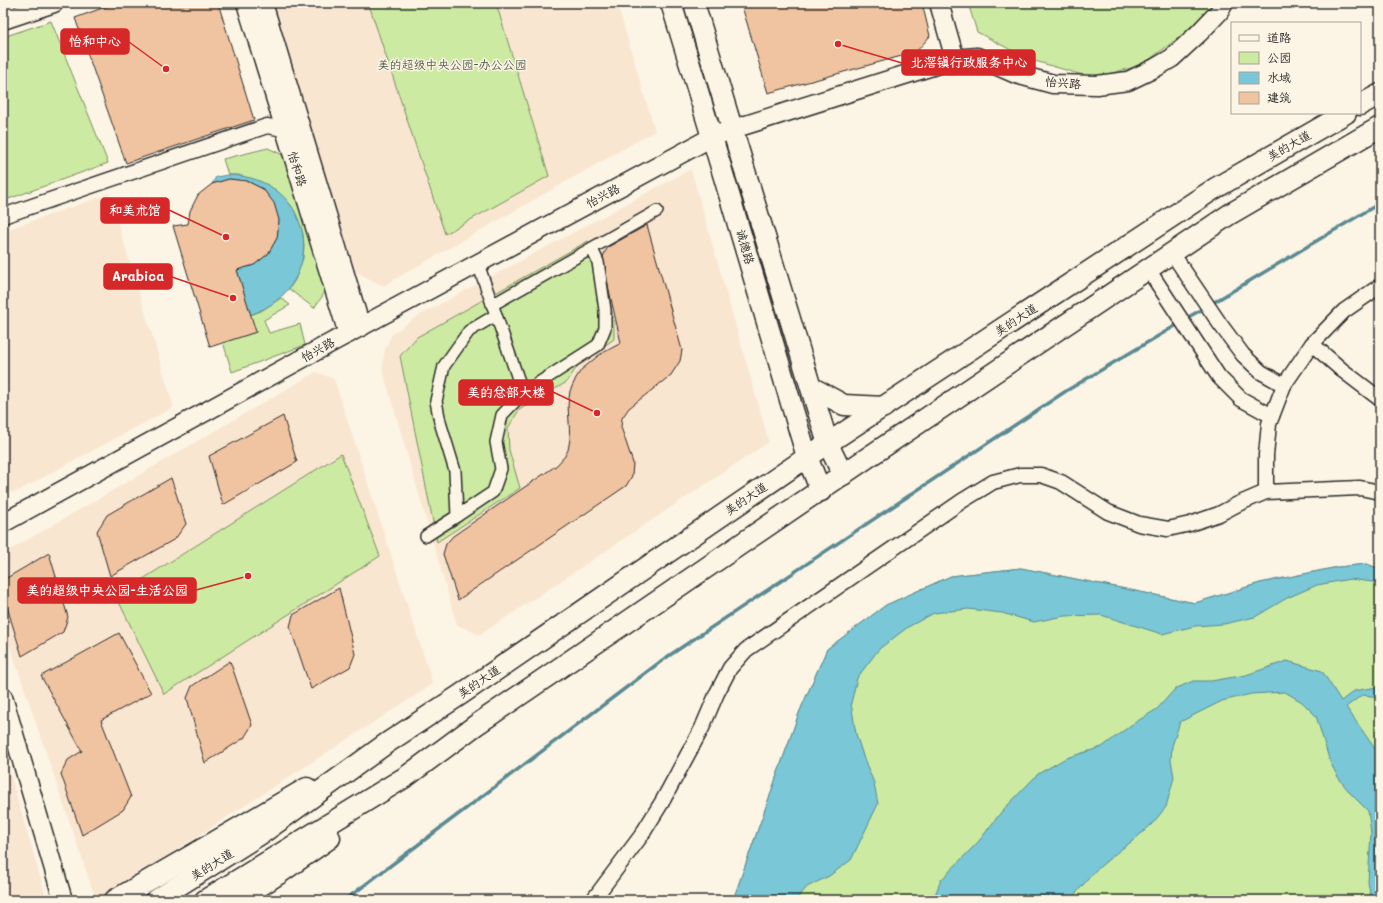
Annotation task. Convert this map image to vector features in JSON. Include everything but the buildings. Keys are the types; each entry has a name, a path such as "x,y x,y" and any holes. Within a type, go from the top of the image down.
{"main road":[{"name":"诚德路","path":"671,3 807,457 821,491"},
{"name":"诚德路","path":"694,3 828,444 843,475"},
{"path":"1361,104 1380,94"},
{"name":"美的大道","path":"156,900 264,832 387,743 460,695 807,457 1214,189 1344,114"},
{"path":"239,900 325,841 407,776 476,725 843,475 1230,214 1380,127"},
{"path":"811,387 844,405 884,407"},
{"path":"115,900 260,814 387,743"},
{"path":"205,900 407,776"}],"street":[{"path":"3,20 26,8 54,3"},
{"name":"怡和路","path":"246,3 279,108 276,128 355,331"},
{"name":"怡和路","path":"263,3 355,331"},
{"path":"939,3 956,59"},
{"name":"怡兴路","path":"3,523 712,137 733,129 956,59 977,57 1016,74 1053,84 1097,85 1128,81 1172,58 1219,12 1224,3"},
{"path":"3,216 276,128"},
{"path":"457,516 455,471 440,422 436,401 444,366 469,331 494,310 592,249 657,212"},
{"path":"426,536 493,492 501,469 496,442 502,415 523,393 598,346 605,328 605,310 598,262 592,249"},
{"path":"1172,253 1243,355 1261,372 1284,385"},
{"path":"478,264 523,393"},
{"path":"1148,269 1219,377 1241,399 1272,416"},
{"path":"1266,492 1266,455 1269,424 1284,385 1312,344 1344,311 1380,286"},
{"path":"1312,344 1342,370 1380,399"},
{"path":"593,900 641,836 662,802 702,728 717,693 730,668 746,650 962,501 993,482 1020,475 1041,475 1062,482 1108,512 1139,524 1168,529 1190,524 1219,514 1266,492 1360,488 1380,492"},
{"path":"3,697 63,900"}],"shaded area":[{"path":"271,3 617,3 655,131 383,286 356,272"},
{"path":"691,169 769,442 480,635 457,625 382,368 385,349 392,334 418,316"},
{"path":"109,194 174,407 16,492 3,491 3,231"},
{"path":"316,372 334,379 433,684 99,900 96,900 3,626 3,554"},
{"path":"3,749 45,893 44,900 3,900"}],"green space":[{"name":"美的超级中央公园-办公公园","path":"376,3 496,3 549,176 445,234 369,5"},
{"path":"968,3 1214,3 1185,33 1142,65 1093,78 1028,59 977,32"},
{"path":"51,21 108,163 3,201 3,37"},
{"path":"268,148 283,155 293,165 329,287 314,308 289,289 295,280 303,258 304,246 303,234 295,212 290,204 239,175 228,175 223,159"},
{"path":"588,241 600,253 614,322 614,339 578,365 567,382 519,410 508,428 509,450 520,488 437,542 400,356 417,337"},
{"path":"281,298 290,305 264,320 269,333 300,324 305,345 232,372 223,342 256,332 250,315 261,311"},
{"path":"341,454 380,556 164,694 116,596"},
{"path":"1367,564 1380,569 1380,900 733,900 799,713 827,649 886,605 951,576 1021,568 1195,603 1260,583 1338,567"}],"water":[{"path":"228,175 257,180 280,193 295,212 303,234 302,258 294,281 276,301 250,315 237,270 254,265 268,254 277,238 279,220 263,189 247,181 229,179 212,184 216,177"},
{"path":"1367,564 1380,569 1380,583 1350,579 1317,585 1287,598 1255,617 1224,624 1195,626 1162,634 1101,615 1064,616 1034,622 1002,613 968,609 934,613 908,627 879,649 857,678 851,703 856,734 874,783 878,804 851,860 829,876 807,887 796,900 733,900 799,713 827,649 886,605 951,576 1021,568 1195,603 1260,583 1338,567"},
{"path":"1287,661 1322,671 1341,701 1354,691 1377,687 1380,688 1380,697 1362,695 1346,707 1380,756 1380,900 1371,900 1368,882 1371,833 1368,811 1350,793 1338,777 1330,762 1316,716 1302,702 1285,692 1251,694 1222,701 1180,722 1172,746 1171,760 1174,777 1166,807 1152,824 1095,871 1070,900 933,900 941,880 979,841 1002,811 1038,774 1066,758 1102,747 1131,725 1157,709 1175,689 1193,681 1211,681 1246,675"}],"waterway":[{"path":"1211,304 1380,203"},
{"path":"1185,319 1206,307"},
{"path":"345,900 664,659 1066,391 1180,323"}],"place":[{"name":"北滘镇行政服务中心","path":"838,44"},
{"name":"怡和中心","path":"166,69"},
{"name":"和美术馆","path":"226,237"},
{"name":"Arabica","path":"233,298"},
{"name":"美的总部大楼","path":"597,413"},
{"name":"美的超级中央公园-生活公园","path":"248,576"}]}
